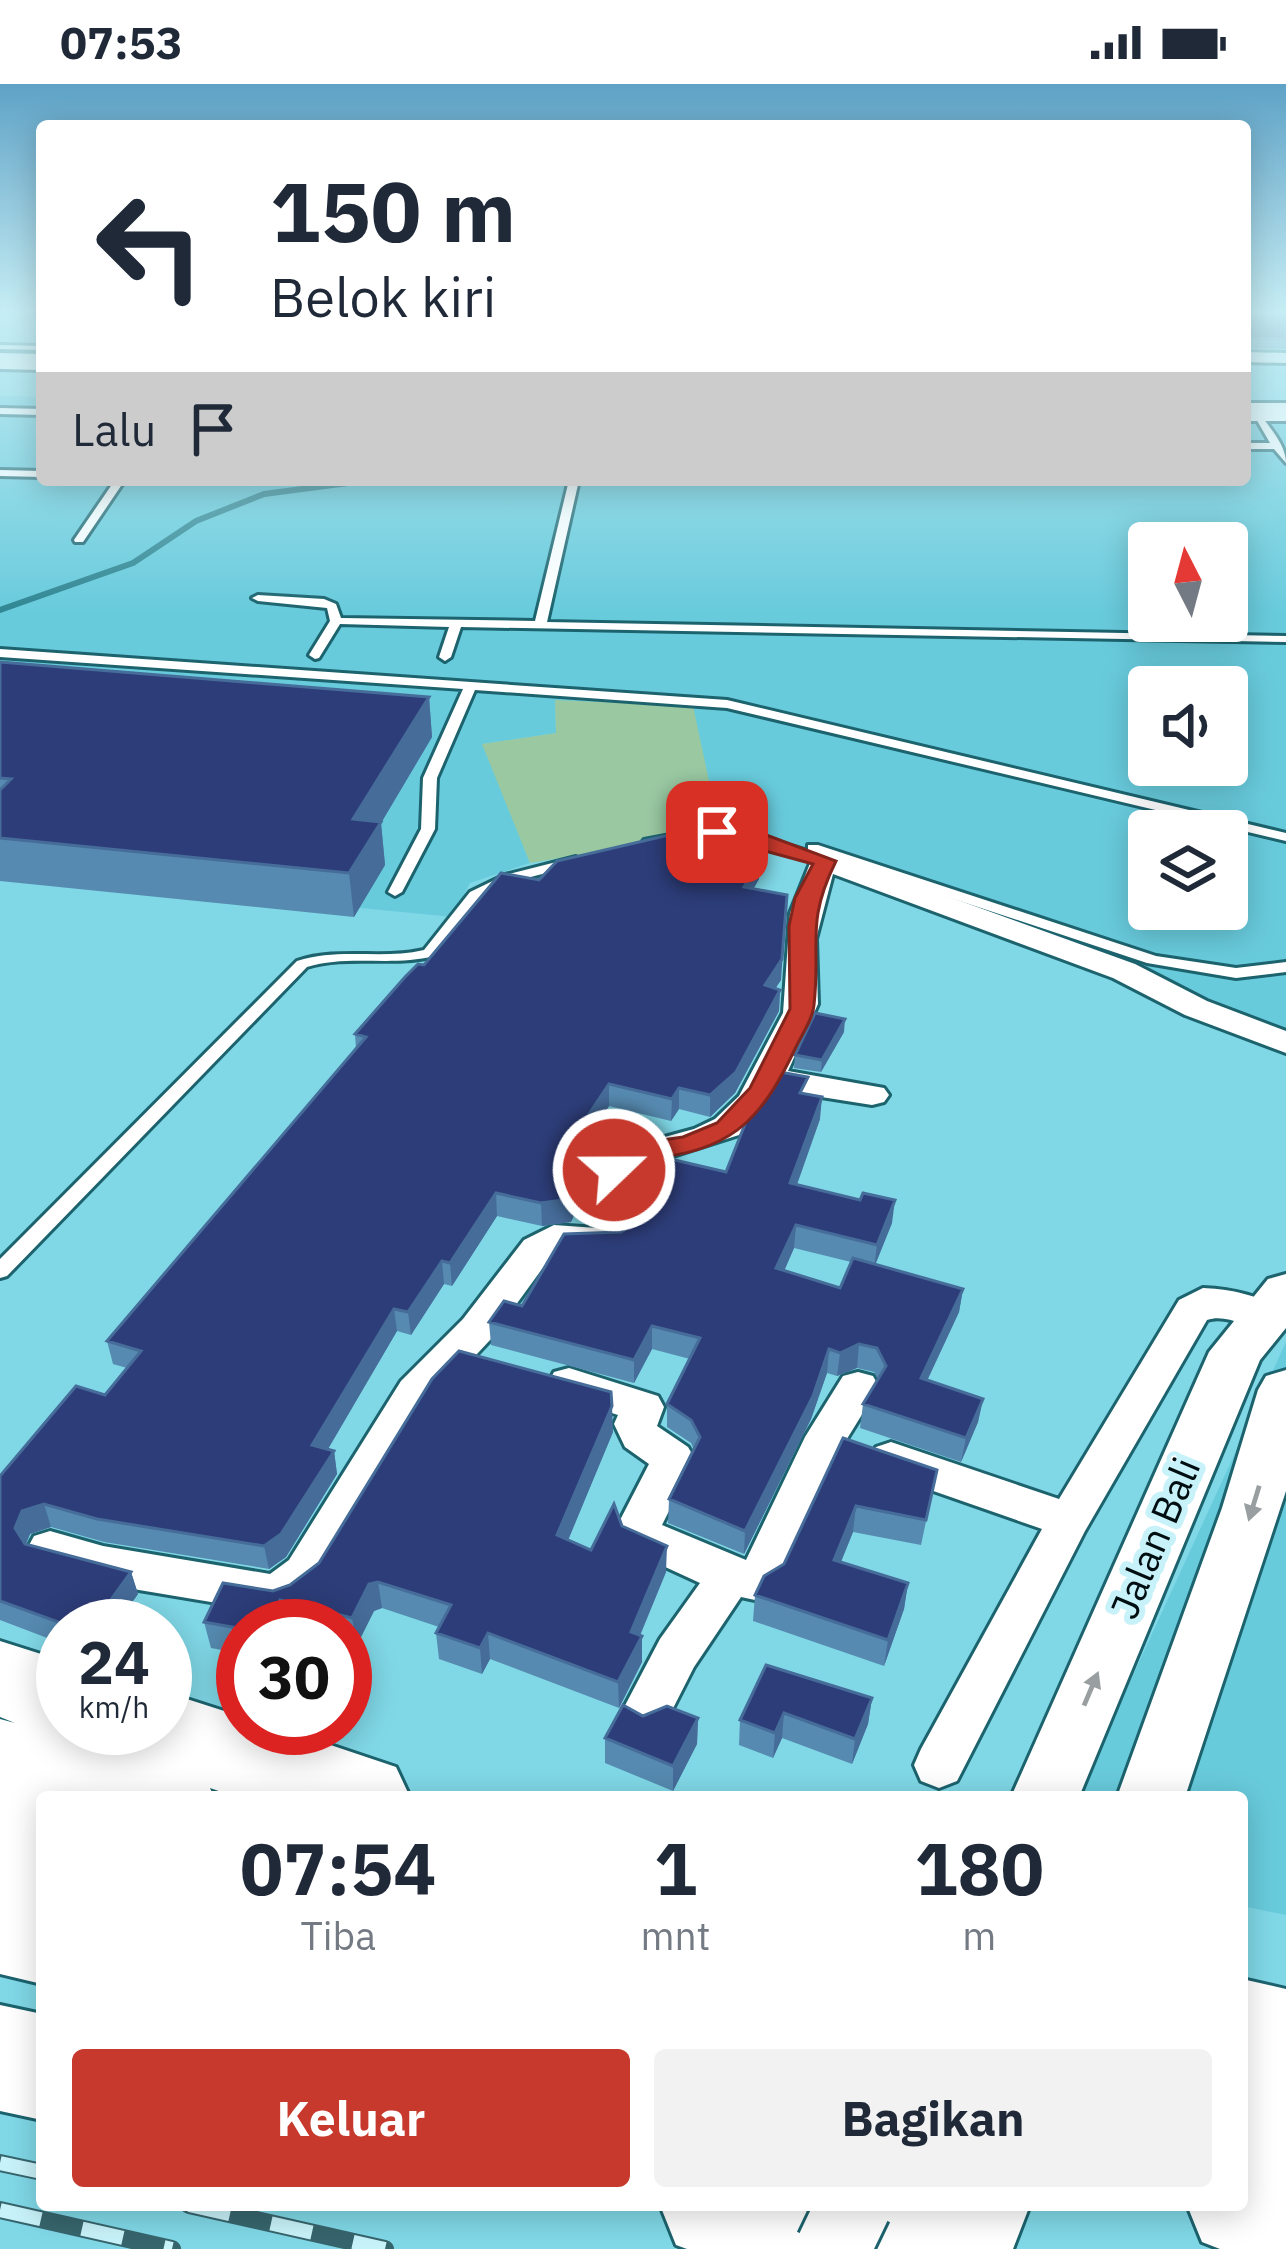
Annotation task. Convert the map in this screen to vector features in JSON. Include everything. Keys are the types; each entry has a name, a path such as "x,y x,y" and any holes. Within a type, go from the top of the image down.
{"highway":[{"path":"0,1679 36,1691"},
{"path":"0,1697 36,1704"},
{"path":"192,1741 345,1791"},
{"path":"0,1761 138,1791"},
{"path":"0,1817 36,1825"},
{"path":"0,1875 36,1883"},
{"path":"0,1926 36,1934"},
{"path":"1248,2032 1286,2041"},
{"path":"0,2058 36,2066"},
{"path":"1248,2081 1286,2090"},
{"path":"1248,2144 1286,2153"},
{"path":"1248,2203 1286,2212"},
{"path":"745,2211 930,2249"}],"main road":[{"path":"1251,412 1286,412"}],"street":[{"path":"50,1549 103,1565 277,1594 305,1573 416,1392 477,1329 543,1243 565,1237 597,1244 614,1238 631,1222 632,1205 608,1199 604,1193 614,1170 629,1156 715,1136 741,1116 767,1078 802,1009 801,926 806,898 825,861 1124,971 1196,1008 1286,1043"},
{"path":"767,1078 872,1094"},
{"path":"939,1765 1069,1520 1192,1310 1203,1302 1275,1304"},
{"name":"Jalan Bali","path":"1048,1791 1236,1352 1275,1304"},
{"path":"448,1355 491,1365"},
{"path":"535,1375 643,1407 635,1424 640,1436 673,1459 674,1465 640,1524 640,1535 730,1576 754,1581 762,1575 826,1437 858,1387"},
{"path":"1153,1791 1252,1508 1286,1390"},
{"path":"826,1437 1069,1520"},
{"path":"644,1714 677,1653 730,1576"},
{"path":"833,2249 851,2211"},
{"path":"972,2249 987,2211"}],"lane":[{"path":"0,411 36,412"},
{"path":"1251,415 1286,460"},
{"path":"1251,446 1276,446"},
{"path":"0,473 36,474"},
{"path":"79,540 116,486"},
{"path":"540,625 573,486"},
{"path":"258,598 332,606 336,621 315,656"},
{"path":"336,621 1286,639"},
{"path":"445,657 456,623"},
{"path":"0,653 727,704 1286,837"},
{"path":"395,892 428,829 430,778 471,685"},
{"path":"730,820 1152,960 1209,972 1269,972 1286,967"},
{"path":"621,850 717,832 825,861"},
{"path":"0,1271 302,964 332,956 390,961 429,953 465,905 489,887 600,855"}],"shaded area":[{"path":"0,410 36,410 36,486 1251,486 1251,413 1286,414 1286,1038 803,853 720,832 555,701 556,733 483,744 530,863 470,883 453,917 0,873"},
{"path":"1286,1342 1286,1915 1248,1907 1248,1791 1080,1791"}],"green space":[{"path":"555,700 693,706 720,832 530,863 482,744 556,733"}],"building":[{"path":"0,662 429,697 353,819 381,822 349,873 0,838 0,790 11,779 0,778"},
{"path":"706,833 757,841 747,857 760,859 744,887 787,895 782,959 765,985 780,990 736,1072 710,1095 679,1088 672,1099 609,1084 579,1129 602,1135 570,1199 541,1203 496,1193 450,1263 442,1261 408,1312 394,1309 312,1445 334,1451 281,1534 264,1546 97,1519 44,1504 22,1511 15,1528 25,1544 131,1572 112,1599 36,1599 36,1614 0,1601 0,1476 76,1386 105,1395 141,1351 107,1341 366,1037 355,1034 418,964 424,965 501,873 539,880 557,861 669,835 679,875"},
{"path":"815,1013 845,1019 822,1060 795,1055"},
{"path":"780,1072 808,1077 800,1093 822,1097 790,1183 860,1200 863,1193 895,1200 877,1245 796,1225 776,1268 840,1288 853,1258 963,1289 921,1378 983,1399 966,1438 863,1404 886,1366 877,1348 859,1344 840,1353 829,1349 813,1396 745,1531 669,1499 700,1437 691,1420 667,1404 700,1338 652,1326 634,1360 489,1322 504,1301 522,1306 564,1234 621,1232 640,1220 651,1206 654,1179 666,1158 726,1172 753,1104"},
{"path":"459,1351 611,1392 612,1406 557,1535 591,1550 614,1504 622,1526 667,1546 631,1632 642,1636 618,1682 488,1633 480,1648 436,1633 451,1605 378,1582 369,1584 362,1599 216,1599 216,1624 204,1622 223,1583 273,1591 290,1585 319,1563 432,1379"},
{"path":"843,1438 937,1470 926,1520 856,1506 834,1560 908,1583 888,1640 755,1595 764,1576 784,1564"},
{"path":"766,1665 872,1698 855,1739 784,1713 775,1733 740,1720"},
{"path":"623,1705 643,1716 667,1706 698,1718 673,1766 605,1738"}],"waterway":[{"path":"0,610 133,563 196,521 264,494 325,486"}],"railway":[{"path":"0,2163 36,2171"},
{"path":"0,2210 172,2249"},
{"path":"216,2211 385,2249"}],"route":[{"path":"614,1170 639,1151 688,1145 727,1129 762,1091 802,1009 801,926 806,898 825,861 717,832"}]}
